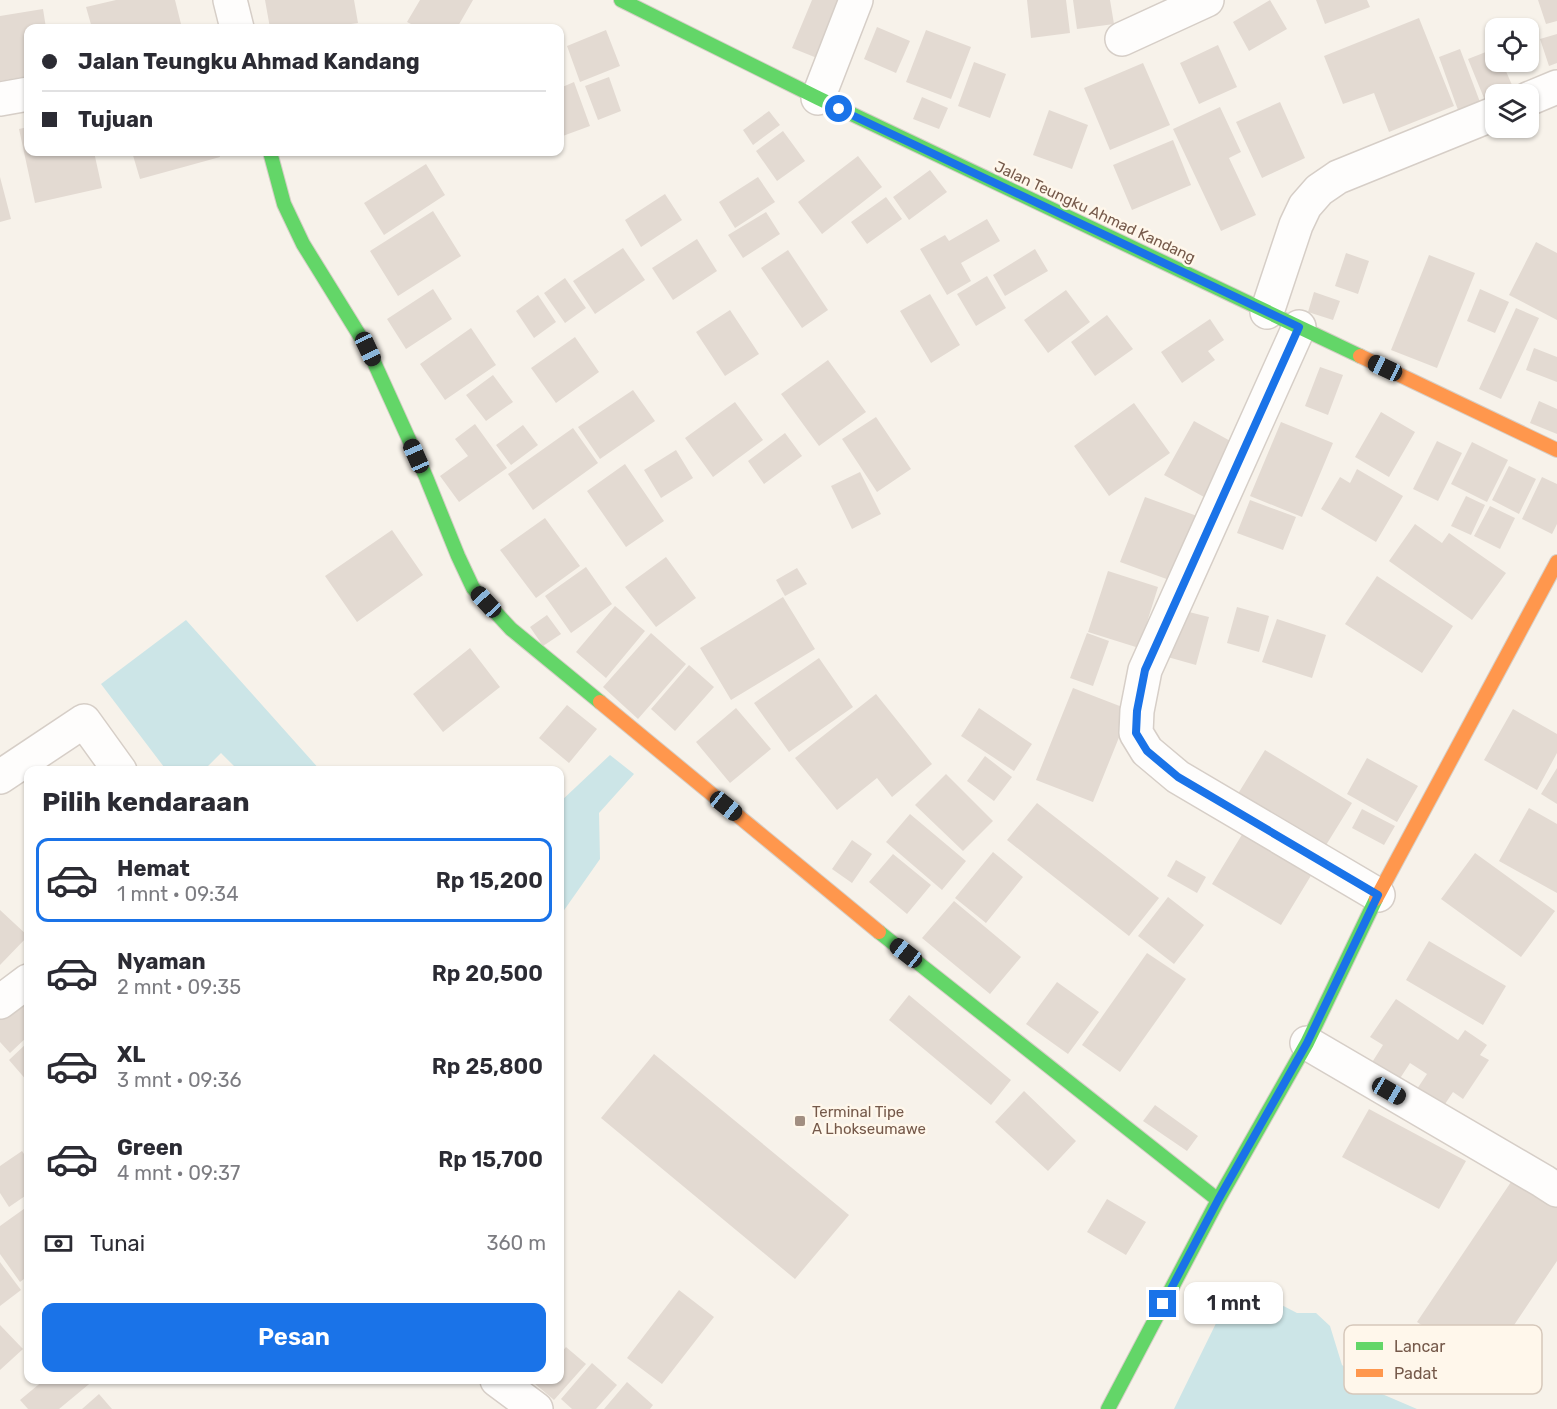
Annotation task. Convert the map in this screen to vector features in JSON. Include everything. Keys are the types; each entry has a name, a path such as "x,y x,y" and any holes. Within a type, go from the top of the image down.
{"street":[{"path":"230,0 236,24"},
{"name":"Jalan Teungku Ahmad Kandang","path":"621,0 818,98 1557,450"},
{"path":"818,98 856,0"},
{"path":"1122,39 1207,0"},
{"path":"1539,94 1557,87"},
{"path":"0,99 24,95"},
{"path":"1267,312 1296,225 1305,206 1319,190 1338,177 1485,117"},
{"path":"271,156 284,204 303,244 368,349 473,588 511,629 841,901 1218,1200"},
{"path":"1299,327 1145,670 1137,711 1136,733 1147,751 1178,777 1378,895"},
{"path":"1108,1409 1218,1200 1307,1043 1378,895 1557,562"},
{"path":"0,777 84,721 116,766"},
{"path":"0,1002 24,984"},
{"path":"1307,1043 1544,1180 1557,1190"},
{"path":"502,1384 536,1409"}],"water":[{"path":"186,620 317,766 234,766 221,753 208,766 163,766 101,684"},
{"path":"610,755 634,774 599,813 600,859 564,910 564,798"},
{"path":"1245,1286 1297,1313 1316,1313 1330,1326 1344,1366 1344,1394 1382,1394 1417,1409 1174,1409 1223,1309"}],"building":[{"path":"116,0 175,0 181,24 91,24 86,7"},
{"path":"265,0 354,0 358,23 351,24 269,24"},
{"path":"420,0 473,0 459,24 411,24 407,22"},
{"path":"812,0 842,0 817,58 792,48"},
{"path":"1027,0 1066,0 1070,33 1031,38"},
{"path":"1073,0 1110,0 1114,24 1077,29"},
{"path":"1270,0 1287,29 1249,51 1233,22"},
{"path":"1316,0 1367,0 1370,7 1325,24"},
{"path":"1538,0 1557,0 1557,21 1546,24"},
{"path":"43,9 45,24 24,24 24,77 0,81 0,16"},
{"path":"1419,18 1454,106 1389,132 1374,93 1343,104 1324,56"},
{"path":"877,27 910,41 896,73 864,59"},
{"path":"606,30 620,66 580,82 567,46"},
{"path":"926,30 971,47 951,99 906,82"},
{"path":"1557,34 1557,63 1549,66 1540,39"},
{"path":"1218,45 1237,87 1199,104 1180,63"},
{"path":"1460,49 1480,102 1458,110 1439,57"},
{"path":"1485,52 1485,72 1506,72 1512,84 1485,84 1485,101 1468,59"},
{"path":"974,62 1006,74 990,118 958,106"},
{"path":"1143,63 1170,125 1110,150 1084,88"},
{"path":"609,77 621,111 598,120 585,86"},
{"path":"574,82 590,126 564,136 564,86"},
{"path":"922,97 948,108 939,129 913,119"},
{"path":"1280,102 1305,158 1262,178 1236,122"},
{"path":"1220,107 1241,152 1229,158 1256,215 1221,231 1173,129"},
{"path":"1049,110 1088,125 1072,169 1033,155"},
{"path":"769,111 780,125 753,145 743,130"},
{"path":"24,128 24,152 19,129"},
{"path":"783,131 805,161 777,181 756,151"},
{"path":"1173,140 1191,185 1132,210 1113,165"},
{"path":"25,156 95,156 102,188 35,203"},
{"path":"133,156 220,156 220,157 140,179"},
{"path":"858,156 882,187 822,234 798,202"},
{"path":"426,164 445,195 384,235 364,203"},
{"path":"930,170 947,192 909,220 893,197"},
{"path":"0,177 11,219 0,222"},
{"path":"758,177 775,202 735,228 719,202"},
{"path":"665,194 682,220 641,247 625,220"},
{"path":"886,197 902,219 867,244 851,222"},
{"path":"433,211 461,256 398,296 370,251"},
{"path":"766,212 780,234 743,258 728,235"},
{"path":"987,219 1000,241 961,263 971,281 947,295 920,249 945,235 949,241"},
{"path":"697,239 717,271 673,300 652,268"},
{"path":"1536,242 1557,253 1557,320 1509,295"},
{"path":"623,248 645,280 595,314 573,281"},
{"path":"1035,249 1048,271 1005,296 993,275"},
{"path":"788,250 828,310 802,328 761,268"},
{"path":"1346,253 1369,261 1358,294 1335,286"},
{"path":"1429,255 1475,273 1437,368 1391,350"},
{"path":"987,276 1006,308 976,326 957,294"},
{"path":"565,278 586,308 565,323 544,293"},
{"path":"433,289 452,319 406,349 387,319"},
{"path":"1480,289 1509,302 1495,333 1467,321"},
{"path":"1066,290 1090,322 1048,353 1024,320"},
{"path":"1314,292 1340,301 1333,320 1308,312"},
{"path":"930,294 960,345 931,363 900,311"},
{"path":"538,295 556,322 534,338 516,311"},
{"path":"1516,308 1539,318 1501,399 1479,389"},
{"path":"730,310 759,354 725,376 696,332"},
{"path":"1107,315 1133,349 1095,376 1071,342"},
{"path":"1210,319 1224,340 1208,351 1215,360 1182,383 1161,352"},
{"path":"471,328 496,365 445,400 420,364"},
{"path":"575,337 599,372 556,403 531,368"},
{"path":"1534,348 1557,357 1557,382 1526,370"},
{"path":"828,360 866,412 819,446 781,394"},
{"path":"1320,367 1343,375 1328,415 1305,406"},
{"path":"493,375 513,402 486,421 466,395"},
{"path":"633,390 655,421 600,459 578,427"},
{"path":"1539,401 1557,409 1557,434 1530,423"},
{"path":"735,402 763,440 713,477 685,438"},
{"path":"1134,403 1170,453 1109,496 1074,446"},
{"path":"1381,412 1415,432 1389,477 1355,457"},
{"path":"876,417 911,469 877,492 842,439"},
{"path":"1194,421 1234,443 1204,497 1164,475"},
{"path":"1281,422 1333,443 1302,517 1250,496"},
{"path":"475,424 507,468 459,502 440,476 468,456 455,439"},
{"path":"523,425 538,445 511,465 496,445"},
{"path":"573,428 598,463 533,510 508,474"},
{"path":"785,433 802,456 764,484 748,461"},
{"path":"1437,441 1462,453 1438,501 1413,489"},
{"path":"1472,442 1508,460 1487,502 1451,484"},
{"path":"676,450 693,478 661,498 644,470"},
{"path":"625,464 664,521 626,547 587,491"},
{"path":"1509,466 1536,479 1519,514 1492,500"},
{"path":"1357,469 1403,496 1376,542 1321,509 1340,477 1350,483"},
{"path":"860,472 881,514 852,529 831,486"},
{"path":"1542,477 1557,484 1557,524 1552,534 1522,519"},
{"path":"1466,496 1485,505 1471,535 1451,526"},
{"path":"1145,497 1197,516 1172,581 1120,562"},
{"path":"1250,500 1296,517 1283,550 1237,533"},
{"path":"1490,506 1515,518 1500,549 1474,536"},
{"path":"545,518 580,566 536,598 500,550"},
{"path":"1415,524 1442,543 1449,533 1506,573 1472,620 1389,561"},
{"path":"392,530 423,575 357,622 325,576"},
{"path":"666,557 696,598 656,627 625,587"},
{"path":"586,567 612,604 571,633 545,596"},
{"path":"797,568 807,584 785,596 776,580"},
{"path":"1108,571 1158,587 1139,648 1088,632"},
{"path":"1377,576 1453,626 1422,673 1345,624"},
{"path":"783,597 815,649 731,700 700,648"},
{"path":"615,606 645,631 606,678 576,652"},
{"path":"1237,607 1269,616 1259,652 1227,643"},
{"path":"1177,609 1209,617 1196,665 1164,656"},
{"path":"547,615 561,634 543,646 530,627"},
{"path":"1277,619 1326,635 1312,678 1262,662"},
{"path":"651,633 686,664 638,719 603,687"},
{"path":"1087,633 1109,641 1093,686 1070,678"},
{"path":"470,648 500,687 443,732 413,694"},
{"path":"819,658 853,707 789,752 754,703"},
{"path":"689,665 714,687 675,731 651,709"},
{"path":"1073,688 1130,710 1093,802 1036,780"},
{"path":"876,694 932,764 892,797 877,778 837,810 795,758"},
{"path":"567,705 597,729 569,763 539,738"},
{"path":"736,708 771,749 730,783 696,742"},
{"path":"979,708 1032,744 1014,771 961,736"},
{"path":"1513,709 1557,734 1557,753 1537,790 1484,760"},
{"path":"1265,750 1352,803 1323,850 1236,797"},
{"path":"985,756 1012,777 994,801 967,781"},
{"path":"1367,758 1418,786 1397,822 1347,794"},
{"path":"1557,768 1557,804 1541,794"},
{"path":"946,774 993,821 963,851 915,805"},
{"path":"1037,803 1159,898 1129,936 1007,840"},
{"path":"1529,808 1557,824 1557,893 1499,861"},
{"path":"1362,809 1395,826 1384,845 1352,828"},
{"path":"910,814 966,861 942,890 886,842"},
{"path":"1246,828 1315,869 1281,925 1212,884"},
{"path":"852,840 872,854 852,883 832,869"},
{"path":"993,852 1023,877 986,923 955,898"},
{"path":"1475,853 1555,911 1521,957 1441,899"},
{"path":"893,854 931,885 907,914 869,882"},
{"path":"1176,860 1206,877 1197,893 1167,876"},
{"path":"1168,897 1204,925 1174,964 1138,936"},
{"path":"954,901 1021,957 990,994 922,938"},
{"path":"0,910 24,932 24,940 0,965"},
{"path":"1429,941 1506,986 1483,1025 1406,980"},
{"path":"1147,953 1186,979 1120,1072 1082,1045"},
{"path":"1057,982 1099,1012 1068,1054 1026,1024"},
{"path":"24,994 24,1040 10,1053 0,1042 0,1016"},
{"path":"909,995 1011,1080 991,1105 889,1020"},
{"path":"1396,999 1458,1040 1465,1030 1487,1045 1480,1055 1489,1060 1463,1099 1453,1092 1443,1107 1417,1089 1427,1074 1410,1063 1397,1083 1371,1064 1383,1045 1370,1037"},
{"path":"24,1046 24,1077 9,1060"},
{"path":"654,1054 849,1215 795,1279 601,1118"},
{"path":"1024,1091 1076,1141 1048,1171 995,1122"},
{"path":"1155,1105 1198,1136 1187,1151 1143,1121"},
{"path":"1369,1109 1466,1161 1439,1209 1342,1157"},
{"path":"22,1151 24,1154 24,1197 9,1207 0,1193 0,1166"},
{"path":"1515,1176 1557,1204 1557,1261 1514,1325 1422,1325 1417,1322"},
{"path":"1107,1199 1146,1222 1126,1255 1087,1232"},
{"path":"24,1209 24,1279 20,1282 0,1254 0,1226"},
{"path":"0,1262 21,1290 0,1306"},
{"path":"679,1290 714,1317 662,1384 627,1358"},
{"path":"0,1325 23,1349 0,1370"},
{"path":"566,1347 586,1364 554,1400 535,1384 564,1384 564,1349"},
{"path":"592,1363 617,1385 596,1409 572,1409 561,1399"},
{"path":"627,1382 653,1405 650,1409 604,1409"},
{"path":"39,1384 89,1384 59,1409 28,1409 20,1400"},
{"path":"99,1394 112,1409 82,1409"}],"traffic: fast":[{"path":"621,0 818,98 1360,356"},
{"path":"271,156 284,204 303,244 368,349 473,588 511,629 600,702"},
{"path":"1108,1409 1218,1200 1307,1043 1376,899"},
{"path":"879,932 1218,1200"}],"traffic: slow":[{"path":"1360,356 1557,450"},
{"path":"1376,899 1557,562"},
{"path":"600,702 879,932"}],"place":[{"name":"Terminal Tipe A Lhokseumawe","path":"800,1121"}],"route":[{"path":"839,109 1299,327 1145,670 1137,711 1136,733 1147,751 1178,777 1378,895 1307,1043 1218,1200 1163,1304"}]}
